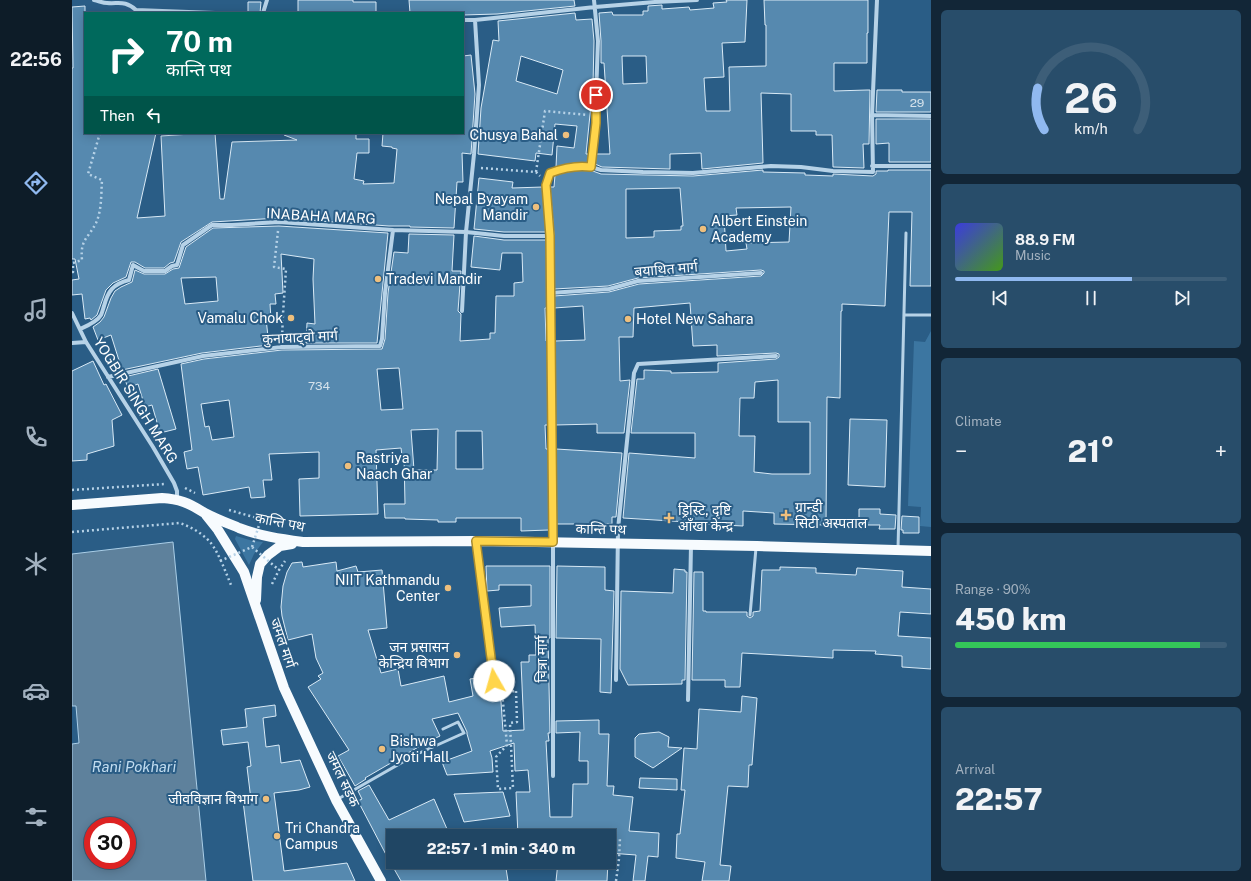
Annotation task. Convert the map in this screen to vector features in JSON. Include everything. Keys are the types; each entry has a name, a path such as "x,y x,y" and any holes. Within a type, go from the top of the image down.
{"main road":[{"name":"कान्ति पथ","path":"72,505 162,498 177,500 241,529 262,535 303,542 553,542 931,551"},
{"name":"कान्ति पथ","path":"203,512 218,530 244,572 256,606"},
{"path":"256,606 257,577 260,564 268,555 280,546 303,542"},
{"name":"जमल मार्ग","path":"256,606 284,688"},
{"name":"जमल सडक","path":"284,688 336,800 381,881"}],"street":[{"path":"94,0 107,3 120,2 133,7 136,10 189,12"},
{"path":"263,12 267,0"},
{"path":"591,167 596,115 598,41 594,0"},
{"path":"464,20 594,7 697,0"},
{"path":"546,185 550,173 559,169 581,166 601,170 643,172 693,173 771,166 801,167 833,171 872,172 872,115 877,0"},
{"path":"462,311 466,232 473,167 479,85 475,20"},
{"path":"872,115 931,116"},
{"path":"872,166 931,166"},
{"name":"चित्रा मार्ग","path":"546,185 550,236 553,542 553,776"},
{"name":"INABAHA MARG","path":"80,329 98,320 111,289 129,280 133,265 144,271 166,270 177,265 184,245 212,225 279,222 393,230 466,232 504,236 550,236"},
{"name":"कुनायाट्वो मार्ग","path":"108,377 203,356 282,347 380,346 382,339 384,293 393,230"},
{"name":"बयाथित मार्ग","path":"550,293 610,289 638,281 760,273"},
{"name":"YOGBIR SINGH MARG","path":"72,313 86,342 153,447 174,484 177,491 177,500"},
{"path":"72,342 86,342"},
{"path":"616,680 617,543 634,373 638,364 776,356"},
{"path":"476,541 494,681 502,692"},
{"path":"688,700 692,545"}],"lane":[{"path":"898,550 906,233"},
{"path":"904,315 931,315"},
{"path":"750,615 756,546"},
{"path":"336,800 415,755 464,733 458,722 443,729"}],"path":[{"path":"546,185 536,172 545,111 555,113 596,115"},
{"path":"73,272 73,263 82,260 81,254 83,242 96,223 100,209 102,180 88,174 100,134"},
{"path":"473,167 536,172"},
{"path":"279,222 274,267 286,269 282,347"},
{"path":"72,490 174,484"},
{"path":"243,513 271,522"},
{"path":"220,561 252,547 261,519"},
{"path":"72,532 180,523 194,528 210,542 231,585"},
{"path":"252,547 279,570"},
{"path":"272,584 285,561"},
{"path":"516,691 517,722 510,723 514,788 498,789 496,757 507,745 502,692 516,691"},
{"path":"616,881 620,837"}],"shaded area":[{"path":"931,331 931,527 920,526 921,507 908,506 914,341 925,342"},
{"path":"236,536 263,542 254,554 249,565 235,539"}],"water":[{"name":"Rani Pokhari","path":"173,542 206,881 72,881 72,744 79,743 76,706 72,706 72,554"}],"building":[{"path":"298,0 353,0 353,2 376,2 376,12 298,12"},
{"path":"409,0 574,0 575,6 497,14 464,15 464,12 410,12"},
{"path":"726,0 747,0 745,42 722,43 724,77 704,78 706,111 730,111 729,67 766,66 766,25 764,0 868,0 867,63 834,63 834,91 870,90 869,144 863,144 864,168 833,167 832,135 816,135 816,131 791,131 791,94 761,93 763,163 702,169 701,153 670,154 670,169 602,167 595,164 596,154 610,154 604,63 601,63 599,13 612,12 613,15 643,15 643,11 648,11 648,6 662,5 662,9 689,7 690,10 714,8 713,3 727,2","holes":["622,56 646,56 647,83 623,84"]},
{"path":"248,2 261,2 260,12 248,12"},
{"path":"85,6 84,134 156,134 137,218 165,216 161,136 215,134 220,199 224,199 232,142 297,140 284,134 356,134 356,139 369,139 369,153 357,153 354,179 364,181 363,184 394,183 397,149 382,146 383,134 464,134 464,56 471,55 475,94 471,154 462,153 463,182 457,182 454,228 389,226 279,218 212,222 181,242 174,262 170,263 164,268 145,268 135,262 131,262 126,277 113,283 106,290 97,315 91,320 90,318 85,319 82,294 72,295 72,280 79,279 75,259 72,259 72,7"},
{"path":"575,13 576,20 592,19 594,41 593,85 586,154 589,154 588,163 575,163 556,167 557,146 574,148 577,126 555,124 552,155 536,153 535,161 478,154 481,108 493,40 499,41 498,21","holes":["521,56 563,70 557,94 516,81"]},
{"path":"877,90 931,92 931,112 876,112"},
{"path":"876,119 931,119 931,162 889,162 889,143 876,144"},
{"path":"590,170 601,174 693,176 763,170 763,172 805,173 805,175 833,176 833,174 873,176 876,174 876,171 931,170 931,286 910,286 912,212 889,212 885,306 842,304 840,398 827,397 826,525 774,524 774,513 743,511 743,526 623,518 629,453 695,458 695,433 631,433 637,379 644,379 644,370 671,371 671,373 718,372 718,363 776,359 779,357 779,354 717,356 717,345 693,346 690,303 634,308 633,337 619,337 620,381 630,380 624,433 597,433 597,424 555,425 555,341 585,340 583,306 554,308 554,296 609,292 639,284 761,276 764,273 764,271 761,270 638,278 608,286 554,289 554,236 550,187 554,187 555,175 566,172","holes":["680,188 683,226 681,226 681,230 654,231 654,237 626,238 626,189","791,207 789,242 746,243 747,249 726,251 724,216 737,215 736,208","778,380 778,422 810,422 810,474 772,474 754,472 755,436 739,436 740,398 754,398 755,382"]},
{"path":"479,178 513,182 512,188 543,187 546,232 504,232 474,229"},
{"path":"279,226 388,233 377,343 306,343 307,323 315,324 313,279 314,259 281,254 283,293 275,294 276,304 270,304 271,319 266,319 269,345 202,353 122,370 111,335 98,340 93,327 104,317 115,291 132,282 135,270 144,274 165,274 173,269 179,268 186,247 213,228","holes":["216,277 218,301 185,304 181,278"]},
{"path":"409,234 454,235 452,271 461,271 458,311 461,314 460,341 490,339 490,333 495,333 496,296 514,296 514,283 523,282 522,253 502,253 500,270 471,267 474,236 504,240 547,240 547,308 545,308 546,341 548,341 548,425 545,425 546,449 549,449 549,530 521,531 521,518 456,518 456,522 438,522 438,520 385,518 384,504 405,504 404,456 402,456 401,448 376,450 378,514 300,516 299,479 319,478 319,452 269,454 272,480 263,480 265,497 251,498 249,487 203,495 198,467 187,469 184,452 192,450 181,364 204,359 282,350 382,349 385,339 388,293 394,252 408,253","holes":["399,368 403,409 381,410 377,369","229,400 234,437 212,440 209,426 205,427 201,404","438,429 437,470 414,470 411,430","456,431 482,431 483,469 456,469"]},
{"path":"93,361 104,385 106,384 122,415 112,420 114,446 87,454 87,460 72,461 72,371"},
{"path":"158,369 176,429 160,433 152,405 145,407 138,384 128,388 124,377"},
{"path":"850,419 887,420 885,487 848,485"},
{"path":"556,449 622,453 616,517 612,517 612,524 556,524"},
{"path":"859,509 880,509 880,514 896,515 895,529 879,529 880,525 859,525"},
{"path":"902,516 919,517 919,533 903,533 903,530 901,530"},
{"path":"302,562 303,567 336,562 337,571 356,566 358,572 382,570 387,628 368,630 381,673 398,669 401,686 444,676 449,702 473,696 470,679 490,676 492,690 495,689 498,692 501,702 503,731 524,730 521,662 529,662 529,655 536,655 535,625 501,627 499,608 531,606 531,585 499,585 499,590 487,591 486,566 550,566 550,638 548,638 550,733 548,733 549,741 546,741 550,817 572,817 573,784 588,784 588,761 579,761 580,732 556,733 556,721 599,720 599,734 609,734 607,786 614,786 613,795 633,797 629,831 659,833 658,857 648,856 645,881 633,881 636,855 616,854 616,829 518,829 516,792 530,792 528,770 515,771 514,743 490,751 493,772 447,775 442,762 472,751 467,732 458,713 432,719 440,736 365,778 366,779 355,786 338,756 349,750 308,687 321,679 318,676 323,673 316,658 312,634 288,640 281,607 283,586 287,572 292,563"},
{"path":"557,566 605,567 605,590 614,591 611,693 600,692 601,639 556,638"},
{"path":"780,567 816,568 816,573 856,575 857,568 903,571 902,587 931,589 931,614 900,612 898,636 931,638 931,669 902,667 902,656 875,654 876,651 833,650 833,658 742,653 740,687 725,687 725,680 692,680 694,572 703,572 703,611 747,612 747,616 750,618 753,616 753,612 760,611 762,570 780,570"},
{"path":"674,569 685,570 685,572 687,572 685,680 682,680 682,684 628,685 620,669 621,591 673,593"},
{"path":"742,696 757,698 752,765 749,765 748,787 728,786 720,865 731,866 729,881 702,881 705,862 676,858 677,834 680,834 685,790 681,790 684,748 697,749 699,709 741,712"},
{"path":"275,705 276,716 263,718 266,747 279,745 281,763 300,760 310,787 274,793 284,871 347,863 355,881 253,881 243,801 251,800 247,767 251,766 248,742 223,745 221,730 247,727 245,709"},
{"path":"659,732 669,737 668,747 682,748 653,768 635,757 635,738 639,734"},
{"path":"640,778 677,779 677,790 639,788"},
{"path":"369,785 389,820 434,799 447,829 386,829 386,855 358,801 362,799 358,791"},
{"path":"503,792 510,816 464,822 454,794"},
{"path":"394,869 506,869 508,881 401,881"},
{"path":"557,869 608,869 607,881 556,881"}],"place":[{"name":"Chusya Bahal","path":"566,135"},
{"name":"Nepal Byayam Mandir","path":"536,207"},
{"name":"Albert Einstein Academy","path":"703,229"},
{"name":"Tradevi Mandir","path":"378,279"},
{"name":"Vamalu Chok","path":"291,318"},
{"name":"Hotel New Sahara","path":"628,319"},
{"name":"Rastriya Naach Ghar","path":"348,466"},
{"name":"ग्रान्डी सिटी अस्पताल","path":"786,515"},
{"name":"ड्रिस्टि, दृष्टि आँखा केन्द्र","path":"669,518"},
{"name":"NIIT Kathmandu Center","path":"448,588"},
{"name":"जन प्रसासन केन्द्रिय विभाग","path":"457,655"},
{"name":"Bishwa Jyoti Hall","path":"382,749"},
{"name":"जीवविज्ञान विभाग","path":"266,799"},
{"name":"Tri Chandra Campus","path":"277,836"}],"route":[{"path":"494,681 476,541 553,542 550,236 546,185 550,173 559,169 581,166 591,167 596,123 596,95"}]}
